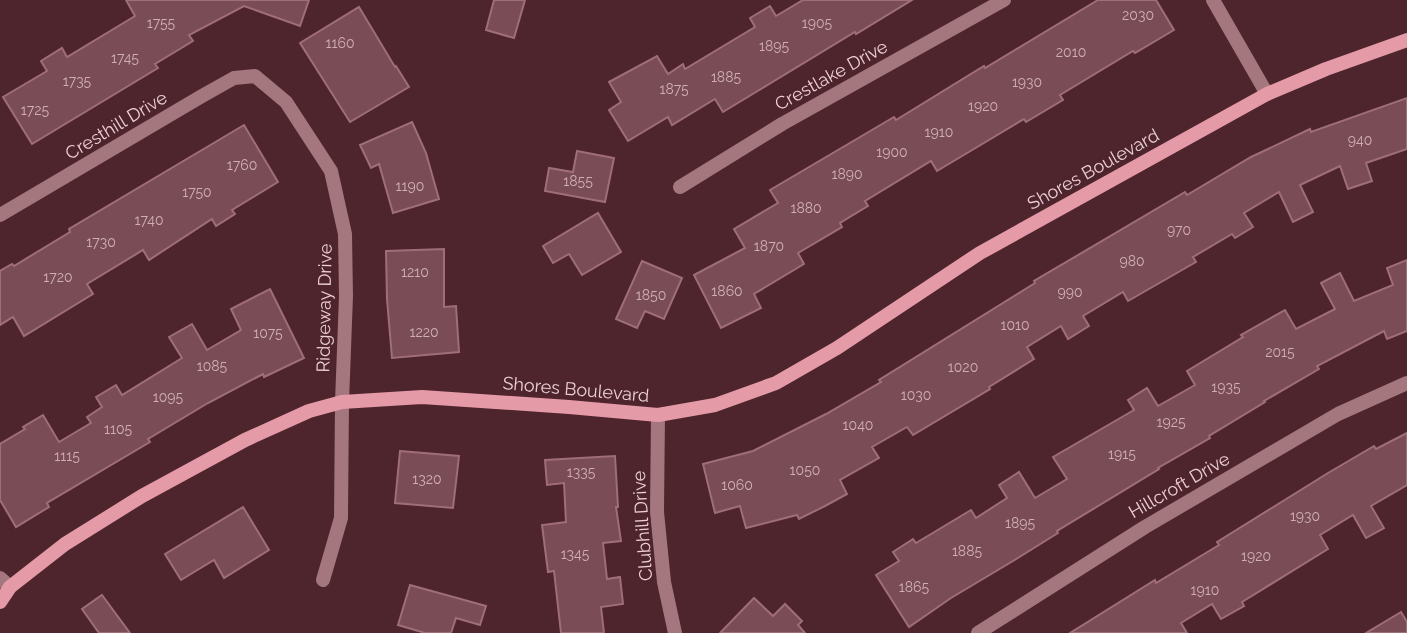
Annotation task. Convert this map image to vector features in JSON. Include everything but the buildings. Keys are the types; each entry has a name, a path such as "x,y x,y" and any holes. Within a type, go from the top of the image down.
{"street":[{"name":"Crestlake Drive","path":"680,187 782,124 1004,0"},
{"path":"1213,0 1267,94"},
{"name":"Shores Boulevard","path":"0,602 5,583 142,496 245,440 309,411 342,402 422,397 658,415 715,404 776,383 837,348 980,253 1267,94 1407,40"},
{"name":"Cresthill Drive","path":"0,215 234,78 255,76"},
{"name":"Ridgeway Drive","path":"255,76 286,102 331,171 345,234 341,518 323,580"},
{"name":"Hillcroft Drive","path":"978,633 1145,527 1338,414 1407,383"},
{"name":"Clubhill Drive","path":"658,415 657,512 664,582 675,633"}]}
